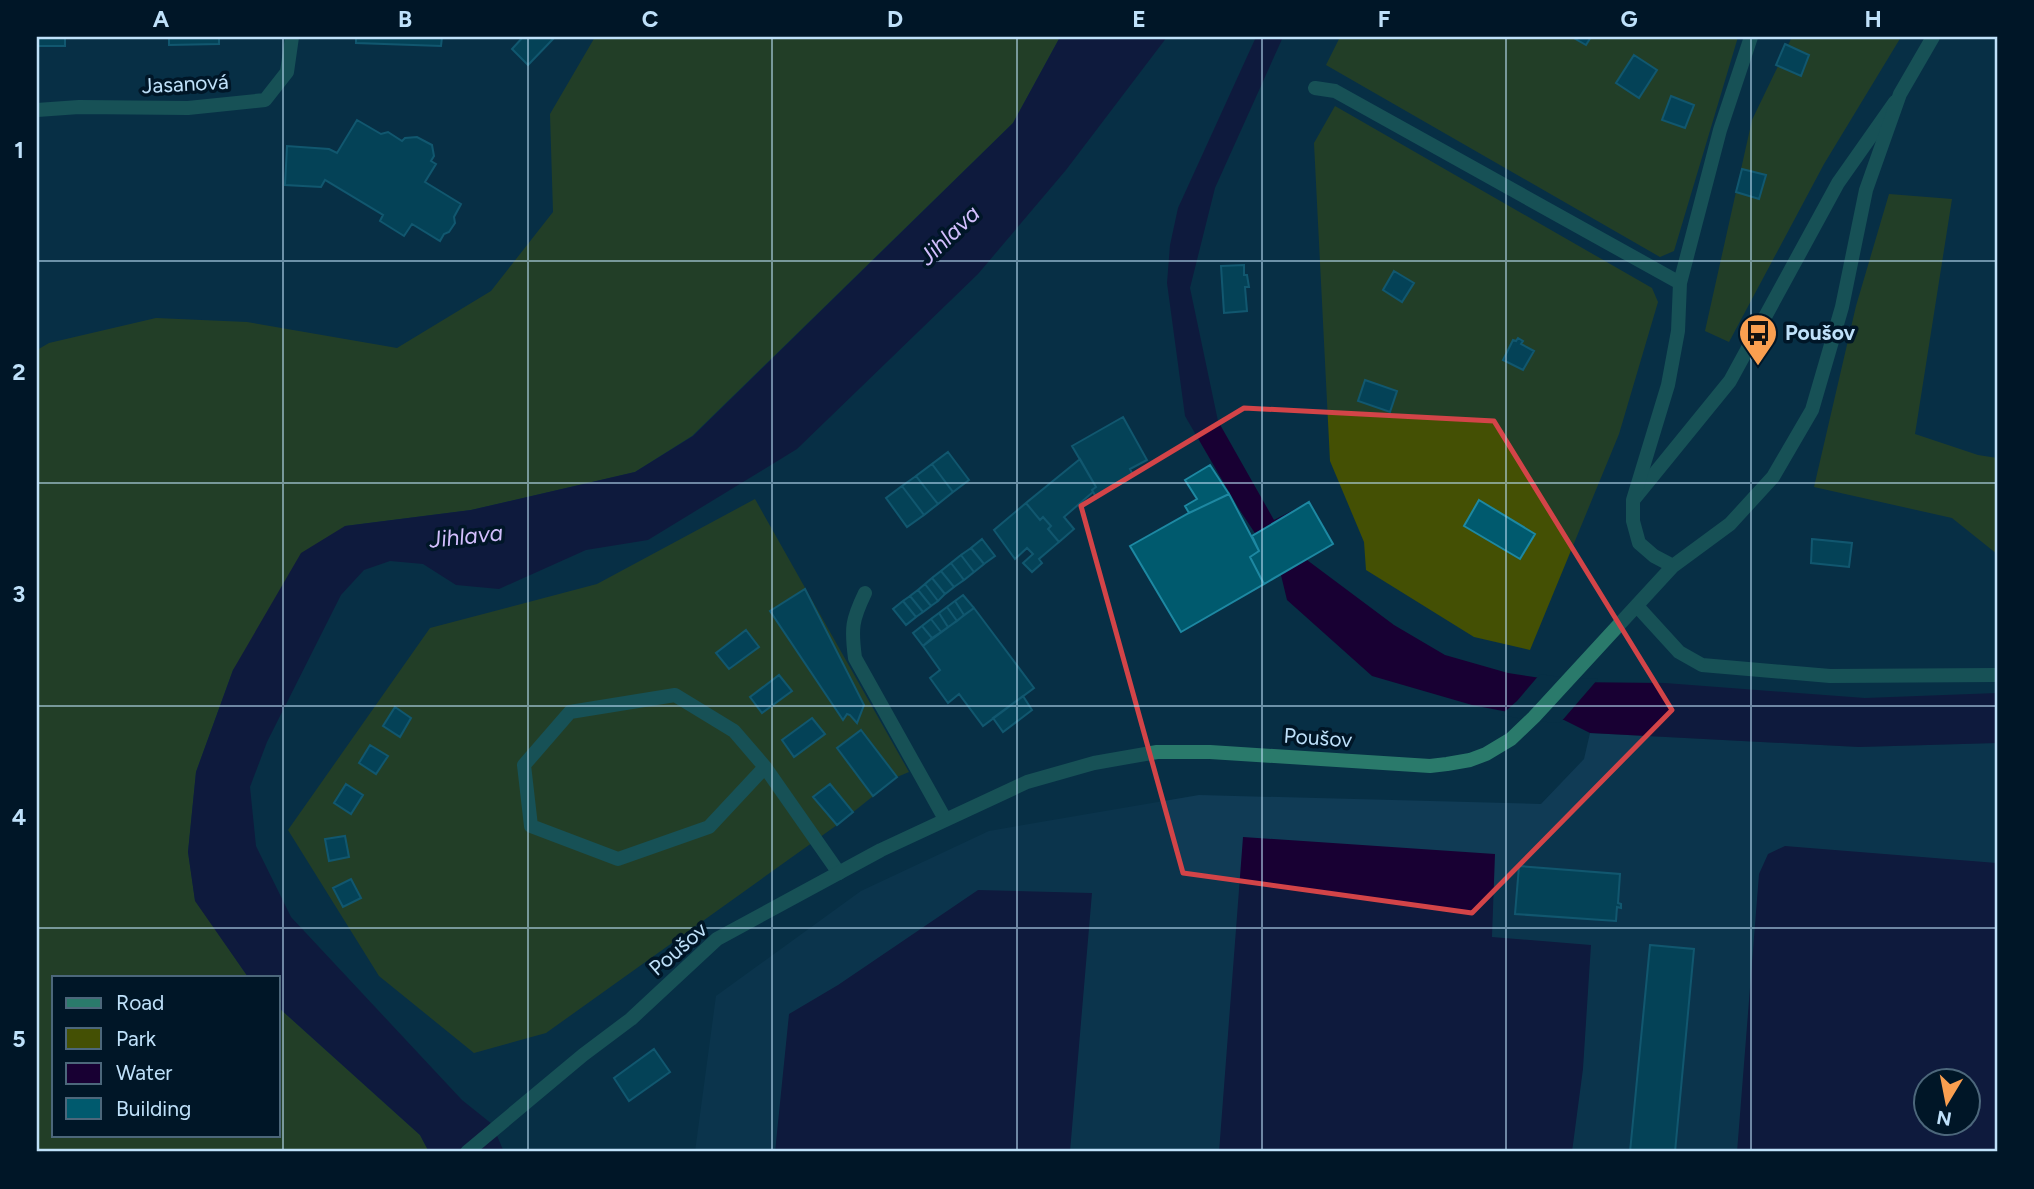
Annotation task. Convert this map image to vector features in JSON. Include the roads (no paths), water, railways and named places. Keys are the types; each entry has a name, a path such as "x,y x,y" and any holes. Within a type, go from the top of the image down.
{"street":[{"name":"Jasanová","path":"37,110 79,107 188,108 265,100 287,72 292,37"},
{"path":"1673,566 1654,556 1639,543 1633,521 1633,500 1668,385 1678,331 1680,283 1720,130 1751,37"},
{"name":"Poušov","path":"467,1152 583,1055 631,1019 717,939 881,850 1027,782 1094,763 1157,752 1210,752 1430,766 1471,760 1511,739 1534,718 1673,566 1730,524 1773,477 1812,410 1842,307 1866,190 1900,94 1933,37"},
{"path":"1315,88 1335,91 1680,283"},
{"path":"1633,500 1730,381 1838,183 1900,94"},
{"path":"865,593 853,618 855,658 945,819"},
{"path":"1637,606 1679,652 1702,665 1830,676 1997,675"},
{"path":"765,767 709,827 618,859 531,826 524,765 570,712 675,695 734,731 765,767 839,873"}],"water":[{"name":"Jihlava","path":"1060,37 1167,37 1066,170 978,274 797,449 648,540 586,550 499,589 456,585 423,564 390,561 364,570 341,595 267,742 250,787 256,846 291,917 462,1100 492,1124 504,1152 429,1152 420,1135 280,1009 280,976 247,976 195,901 188,852 196,772 233,670 301,553 345,526 471,510 635,472 693,436 1013,123"},
{"path":"1256,37 1283,37 1215,188 1190,288 1218,421 1274,520 1309,502 1333,544 1307,560 1394,625 1445,655 1508,673 1567,682 1665,683 1865,698 1997,693 1997,743 1859,747 1590,733 1564,720 1472,705 1372,676 1287,600 1280,571 1239,509 1185,416 1167,283 1170,245 1178,208"},
{"path":"1243,837 1495,854 1492,937 1591,945 1583,1069 1572,1152 1219,1152"},
{"path":"1785,846 1997,863 1997,1152 1737,1152 1759,874 1768,854"},
{"path":"978,890 1092,893 1070,1152 775,1152 789,1014 838,985"}],"place":[{"name":"Poušov","path":"1758,367"}]}
